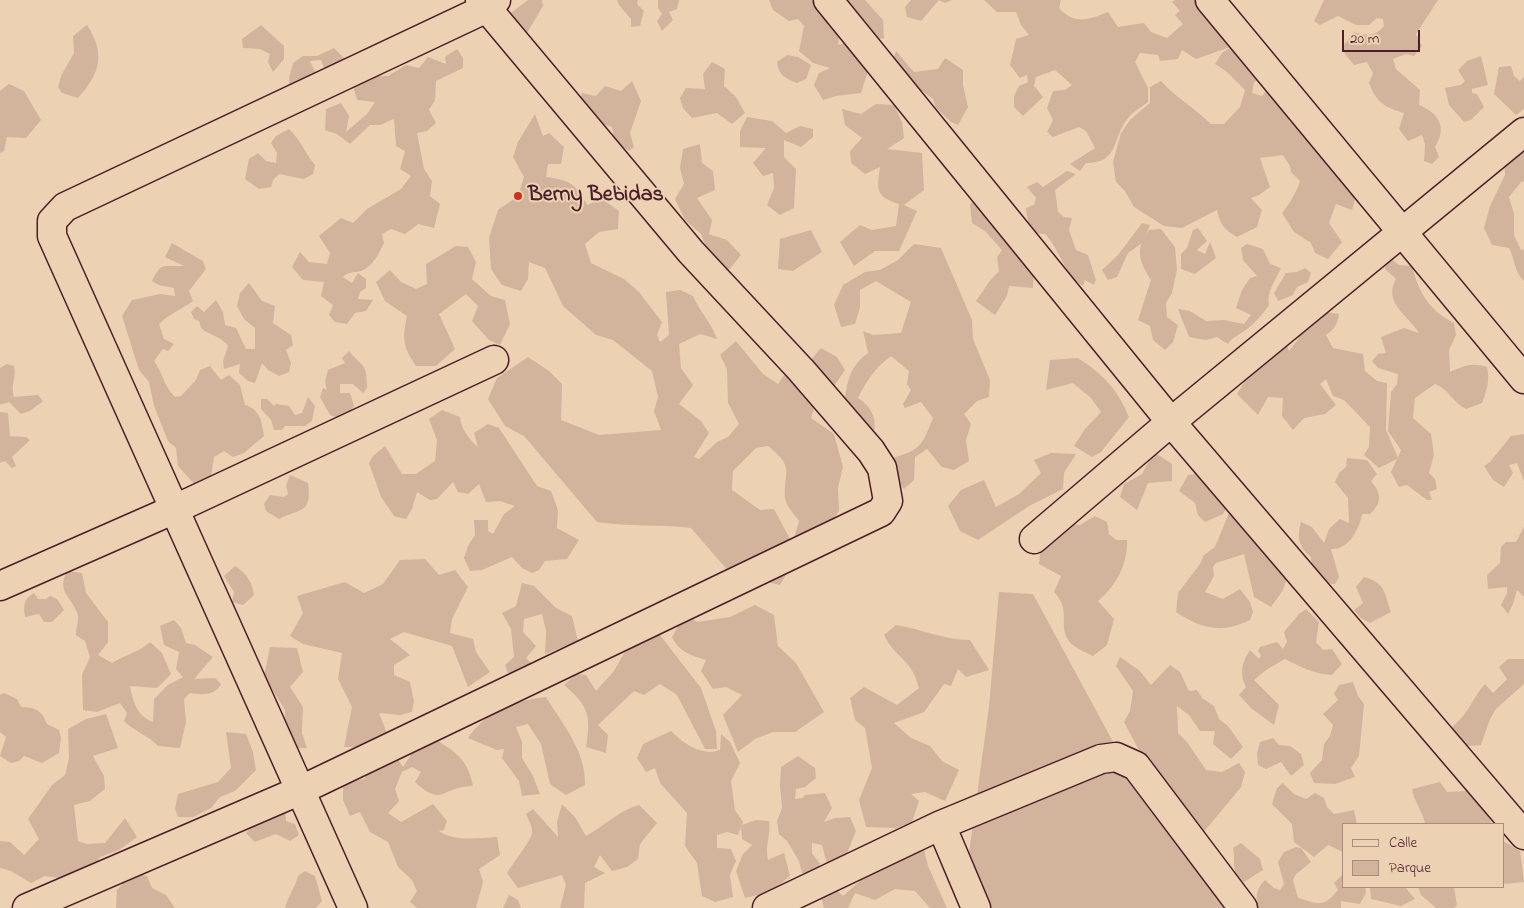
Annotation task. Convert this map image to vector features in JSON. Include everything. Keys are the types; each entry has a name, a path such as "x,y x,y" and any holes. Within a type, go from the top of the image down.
{"street":[{"path":"828,0 1171,422 1524,835"},
{"path":"1210,0 1524,379"},
{"path":"27,908 301,790 881,512 888,501 882,468 871,451 801,370 691,252 488,3 65,207 52,221 52,236 301,790 353,908"},
{"path":"1034,539 1171,422 1401,231 1524,132"},
{"path":"0,586 175,509 494,360"},
{"path":"767,908 941,825 1102,760 1116,757 1136,766 1243,908"},
{"path":"941,825 976,908"}],"green space":[{"path":"528,0 542,0 543,6 524,38 508,15"},
{"path":"617,0 638,0 637,4 644,11 640,26 631,27 631,19"},
{"path":"658,0 679,0 677,9 669,12 673,20 662,31 657,21 662,14 658,8"},
{"path":"769,0 817,0 840,27 838,45 852,41 868,57 867,74 861,93 836,96 823,100 814,85 819,73 830,68 813,63 799,51 804,26 798,19 789,21 773,10"},
{"path":"847,0 865,0 883,20 884,38 875,40 852,16"},
{"path":"911,0 939,0 921,21 907,17 905,7"},
{"path":"939,0 952,0 945,3"},
{"path":"984,0 1061,0 1059,8 1070,17 1088,19 1108,12 1118,27 1144,23 1151,32 1167,38 1183,24 1175,15 1180,11 1172,2 1175,0 1211,0 1237,44 1240,59 1251,65 1258,78 1254,83 1252,93 1262,96 1267,90 1290,112 1289,122 1311,130 1355,199 1352,210 1336,204 1329,223 1342,242 1328,259 1315,253 1311,243 1294,232 1282,213 1297,190 1300,181 1291,172 1290,166 1283,155 1260,158 1270,187 1251,198 1262,210 1257,227 1237,237 1223,226 1217,210 1182,228 1164,226 1134,207 1125,191 1116,182 1113,162 1121,133 1130,120 1150,103 1150,87 1161,81 1211,124 1224,124 1240,107 1245,90 1227,72 1215,64 1222,53 1233,46 1196,59 1182,50 1178,59 1160,61 1158,55 1140,53 1135,62 1148,88 1148,102 1129,117 1123,125 1110,154 1105,159 1097,162 1086,163 1080,171 1070,164 1095,148 1086,131 1079,127 1053,137 1047,132 1053,120 1047,108 1053,91 1065,90 1072,85 1055,70 1036,77 1034,86 1043,97 1023,116 1014,107 1014,96 1019,86 1028,82 1027,75 1020,78 1010,65 1016,39 1029,35 1021,25 1016,12 997,12"},
{"path":"1324,0 1438,0 1416,34 1422,46 1414,56 1406,54 1393,59 1396,69 1420,90 1419,105 1436,117 1441,127 1439,140 1435,147 1439,157 1432,164 1424,161 1425,144 1422,135 1408,141 1399,129 1404,113 1391,109 1378,100 1369,83 1373,73 1367,62 1354,65 1345,54 1343,46 1354,32 1366,35 1374,34 1384,26 1383,19 1377,18 1369,25 1356,25 1338,16 1320,25 1314,21"},
{"path":"87,25 97,45 98,63 91,81 78,98 62,93 58,87 61,76 74,53 73,36"},
{"path":"261,25 284,46 284,59 273,72 268,62 270,54 260,49 243,48 242,39"},
{"path":"334,48 346,60 326,73 321,60 310,61 317,76 290,89 289,78 293,63 303,56 317,56"},
{"path":"457,49 463,58 463,68 436,81 435,100 429,110 436,123 427,131 417,133 424,169 432,181 430,196 440,204 434,228 418,224 405,234 391,229 382,234 384,243 372,263 361,271 349,273 343,277 352,283 358,273 366,279 366,288 360,292 358,299 373,300 366,311 355,313 347,324 335,322 329,315 333,305 321,296 324,282 303,280 292,267 300,252 309,262 327,264 330,253 319,236 341,218 353,223 367,209 401,189 411,176 400,169 405,151 396,146 394,119 380,125 370,125 350,144 337,134 325,130 326,109 341,103 349,116 346,132 367,114 375,102 357,100 353,86 373,76 388,76 406,65 419,68 428,57 446,64 445,57"},
{"path":"896,51 914,72 938,69 945,58 963,70 963,85 968,107 958,125 951,122 936,108 933,99 901,75 893,60"},
{"path":"787,55 798,57 811,65 806,79 797,83 785,78 781,73 777,62"},
{"path":"1481,56 1488,85 1472,89 1472,93 1477,94 1484,107 1471,120 1464,122 1449,105 1445,88 1461,85 1465,81 1458,70 1467,61"},
{"path":"712,62 725,69 724,86 736,97 745,113 732,124 717,113 692,118 683,108 680,98 686,88 705,89 703,74"},
{"path":"1511,66 1514,76 1520,81 1524,77 1524,109 1516,115 1494,94 1499,67"},
{"path":"632,81 641,101 630,133 634,147 629,151 615,143 612,127 585,118 579,105 582,93 596,96 605,86 621,91"},
{"path":"9,84 24,91 41,120 26,138 7,137 4,151 0,153 0,91"},
{"path":"876,104 894,105 902,122 904,138 887,149 922,153 924,190 904,205 917,211 899,251 875,251 854,266 840,242 860,225 872,230 896,226 899,204 885,198 879,191 880,167 865,174 851,163 850,151 862,138 845,125 842,109 861,114"},
{"path":"535,114 543,136 549,133 564,147 561,164 548,164 546,177 571,184 576,188 587,205 602,199 619,211 618,229 599,232 585,244 591,263 624,279 639,292 662,322 657,335 660,342 669,335 666,292 680,290 693,296 715,333 717,339 700,334 679,344 681,368 693,385 679,404 701,421 709,433 694,457 699,459 717,442 728,437 739,424 728,403 727,369 720,355 736,341 763,374 778,384 784,375 802,384 815,406 811,418 834,434 843,467 838,488 839,511 828,528 792,545 799,521 785,498 785,465 777,453 768,446 756,448 733,471 732,490 760,510 774,509 789,537 790,554 796,557 780,585 730,573 691,528 597,522 524,436 505,426 488,399 497,378 528,357 549,371 562,384 561,420 599,435 661,430 654,411 658,397 652,371 613,340 596,335 563,306 545,268 529,262 528,279 521,291 502,285 491,269 489,238 498,210 518,196 524,177 513,157 518,142"},
{"path":"747,117 772,121 786,133 800,126 813,129 813,137 801,147 784,140 784,157 796,169 794,208 780,215 767,205 774,188 773,173 763,176 753,163 766,148 740,147 740,131"},
{"path":"289,129 315,165 313,174 304,179 279,174 273,180 271,187 259,189 245,179 249,159 258,153 266,161 276,163 277,153 271,143 276,136"},
{"path":"700,144 702,163 713,171 715,190 697,198 712,220 709,234 727,240 741,255 729,270 719,269 711,260 701,234 685,220 675,199 684,184 680,168 683,149"},
{"path":"1519,144 1524,152 1524,181 1521,182 1509,197 1514,214 1514,235 1521,250 1524,249 1524,281 1516,270 1509,248 1492,245 1484,228 1490,206 1505,175 1504,156"},
{"path":"1067,171 1076,174 1055,190 1058,212 1064,217 1072,218 1069,230 1076,250 1088,255 1096,280 1094,285 1085,280 1083,286 1077,282 1067,270 1050,240 1045,234 1036,232 1030,226 1027,217 1026,208 1034,205 1036,198 1027,187 1037,182 1043,187"},
{"path":"978,197 1034,267 1033,288 1009,286 1007,296 995,315 976,301 999,271 997,257 1002,250 985,231 972,223 970,204"},
{"path":"1142,223 1150,225 1145,237 1149,230 1161,229 1175,247 1177,270 1172,293 1166,303 1167,317 1178,325 1173,342 1165,350 1153,340 1150,326 1138,320 1151,280 1143,267 1140,257 1142,243 1128,253 1117,277 1108,280 1102,270 1118,255"},
{"path":"1198,228 1207,241 1197,250 1205,254 1210,242 1216,258 1195,274 1181,269 1181,254 1187,248 1193,230"},
{"path":"811,230 822,252 793,271 778,269 780,239"},
{"path":"172,243 203,261 206,269 189,291 193,301 159,324 164,339 174,344 168,351 163,349 154,361 168,389 175,397 181,396 196,380 200,370 210,366 221,380 229,375 240,385 245,405 257,413 264,436 244,453 233,457 224,451 214,457 211,476 197,487 178,466 176,448 168,441 154,406 149,382 139,370 122,316 132,300 160,294 175,296 174,288 159,285 152,281 158,270 164,266 184,266 165,257"},
{"path":"914,244 941,248 972,320 973,339 990,380 989,397 977,401 964,414 971,424 966,440 969,461 954,470 942,467 927,449 915,457 914,480 904,489 891,475 893,458 910,452 920,445 933,418 921,402 905,408 903,404 911,390 907,384 909,371 891,356 876,370 861,392 858,398 867,405 873,414 875,425 873,436 844,411 849,379 856,365 868,353 863,331 873,335 901,333 911,302 876,281 860,290 860,307 855,324 841,327 834,305 843,285 865,272 880,270 898,260"},
{"path":"1247,244 1263,249 1270,264 1281,268 1270,291 1269,305 1253,324 1228,344 1217,337 1206,340 1189,337 1178,309 1190,311 1206,321 1224,320 1244,324 1251,315 1236,308 1242,290 1250,278 1257,276 1243,260 1241,248"},
{"path":"456,246 468,247 476,262 472,279 491,296 505,300 510,324 500,345 489,340 472,321 478,306 466,294 439,314 455,349 436,366 416,366 408,353 404,337 407,316 385,301 376,282 390,270 401,282 416,289 427,284 426,264"},
{"path":"1386,255 1399,265 1412,266 1426,300 1445,318 1454,323 1456,335 1449,350 1450,372 1468,365 1487,367 1488,385 1482,403 1466,409 1444,389 1435,384 1415,398 1413,418 1431,434 1434,455 1429,473 1435,479 1437,489 1429,492 1432,500 1427,500 1407,485 1399,487 1391,472 1397,459 1379,468 1364,455 1369,447 1370,427 1344,400 1333,396 1326,379 1320,384 1336,405 1325,414 1304,418 1293,430 1282,416 1283,398 1268,397 1258,415 1237,394 1253,368 1268,361 1264,354 1285,341 1289,351 1299,338 1294,330 1321,311 1339,314 1335,327 1326,335 1333,348 1363,354 1365,371 1377,381 1387,383 1386,430 1398,458 1401,450 1388,431 1391,392 1397,384 1398,374 1378,368 1372,361 1378,354 1386,353 1381,337 1404,328 1419,333 1399,309 1392,295 1396,279 1385,269"},
{"path":"1305,268 1311,273 1308,282 1297,287 1293,295 1278,301 1274,293 1286,273 1297,272"},
{"path":"249,283 262,301 275,306 273,323 291,335 293,345 286,350 291,363 289,372 279,376 268,370 262,363 255,383 248,381 239,373 240,364 224,369 223,361 228,346 222,340 201,328 199,321 194,319 191,312 197,306 204,312 216,300 223,312 225,325 236,328 246,349 255,349 255,328 244,319 237,306 240,293"},
{"path":"821,348 837,357 845,370 834,386 816,377 808,363"},
{"path":"349,351 365,369 367,388 363,393 353,384 340,384 340,393 350,393 354,406 345,421 330,415 320,397 323,388 327,390 325,381 328,370 345,363 342,358"},
{"path":"1078,358 1109,383 1120,398 1129,417 1101,452 1092,457 1074,446 1085,429 1101,412 1091,398 1073,383 1046,390 1050,360"},
{"path":"7,364 14,366 14,397 38,395 43,401 30,411 21,414 9,402 0,405 0,368"},
{"path":"308,397 315,406 312,421 305,426 285,426 282,430 274,430 271,420 261,409 261,399 267,399 274,406 276,404 289,406 295,415 302,413"},
{"path":"442,410 460,417 466,433 478,447 474,433 488,424 499,428 537,486 551,491 558,510 557,528 579,540 567,559 545,561 539,570 532,573 522,568 512,557 482,570 470,571 464,558 468,546 475,535 474,520 488,520 488,531 493,534 504,514 515,506 500,501 486,502 479,484 468,494 458,492 453,482 437,499 430,500 417,492 412,509 406,519 394,516 381,497 369,463 373,456 385,446 402,474 416,474 435,461 437,440 429,419"},
{"path":"0,412 8,413 10,436 26,437 30,440 12,457 16,466 12,468 5,461 0,463"},
{"path":"1524,434 1524,481 1517,463 1509,465 1513,473 1504,487 1493,480 1484,466 1490,462 1511,436"},
{"path":"1154,452 1172,464 1172,481 1148,483 1137,510 1120,497 1124,484 1142,474"},
{"path":"1051,453 1076,454 1064,473 1063,489 1029,506 978,540 960,531 948,506 961,490 984,480 996,507 1019,494 1041,473 1034,460"},
{"path":"1347,458 1367,460 1377,474 1371,481 1379,494 1379,498 1377,506 1370,514 1362,514 1359,526 1352,538 1343,546 1331,549 1339,577 1335,584 1319,583 1312,573 1311,557 1301,545 1299,537 1301,522 1312,527 1324,543 1329,529 1340,519 1349,523 1348,498 1335,482 1339,473 1346,467"},
{"path":"1212,472 1231,500 1223,514 1205,522 1198,515 1195,503 1179,491 1188,475"},
{"path":"290,475 308,483 308,500 306,505 299,511 279,519 266,511 264,504 270,495 284,497 288,494 286,486"},
{"path":"1229,513 1262,532 1288,574 1283,590 1271,607 1254,597 1244,554 1216,563 1213,567 1214,576 1205,592 1223,599 1240,589 1250,602 1253,612 1250,620 1240,624 1230,627 1212,628 1185,618 1176,612 1178,593 1200,564 1204,555 1215,547"},
{"path":"1095,516 1107,522 1109,534 1116,540 1127,540 1127,549 1120,574 1110,589 1098,601 1114,619 1107,645 1093,656 1075,647 1067,638 1062,604 1054,592 1061,576 1039,564 1041,543 1071,524 1080,525"},
{"path":"1524,527 1524,597 1517,590 1508,614 1501,605 1507,593 1507,587 1488,589 1487,575 1500,563 1501,547 1506,542 1516,542"},
{"path":"425,559 439,575 455,570 468,587 452,619 450,633 473,639 476,652 490,672 468,687 452,646 404,632 390,639 410,655 394,665 394,675 410,682 414,701 412,712 400,715 379,713 387,733 374,747 344,747 352,707 338,679 342,653 303,644 290,636 303,613 297,596 345,582 364,593 383,584 400,560"},
{"path":"235,566 248,578 253,590 254,595 243,605 232,602 234,592 224,576"},
{"path":"67,571 82,573 86,593 108,622 108,642 98,655 112,663 150,642 162,653 171,674 157,688 130,686 139,712 153,722 154,699 168,685 183,677 176,669 179,652 164,645 160,626 174,620 181,628 186,643 195,645 213,657 194,679 215,678 221,684 212,693 190,693 184,699 186,722 180,748 158,746 128,725 124,721 127,713 120,703 97,712 83,710 82,675 90,657 85,641 76,635 78,615 64,590 63,584"},
{"path":"1364,577 1377,582 1385,594 1391,612 1370,623 1361,618 1354,610 1363,603 1356,587"},
{"path":"522,583 534,586 556,608 572,616 578,641 545,654 546,631 542,614 524,619 523,632 536,646 526,658 531,663 530,677 510,679 505,665 514,657 511,629 502,613 516,606"},
{"path":"999,592 1033,594 1144,799 1225,908 976,908 965,882 989,707"},
{"path":"34,593 38,599 46,599 50,596 57,599 64,610 52,622 44,622 39,614 25,617 25,603"},
{"path":"755,605 774,615 778,646 796,663 824,712 795,732 773,732 755,739 738,752 723,715 742,695 726,687 713,689 701,671 706,660 682,650 672,637 685,614 697,622 730,617"},
{"path":"1306,609 1319,622 1316,642 1323,650 1332,649 1342,664 1332,675 1313,672 1285,659 1266,670 1254,680 1279,705 1274,725 1251,708 1239,695 1246,687 1242,673 1243,664 1250,650 1259,659 1261,656 1258,651 1260,647 1277,642 1283,649 1287,642 1284,632 1299,614"},
{"path":"896,625 960,640 970,640 989,670 966,677 958,669 951,686 944,684 924,712 894,723 911,738 930,746 942,761 959,770 945,801 925,792 911,794 919,801 912,822 896,828 866,827 859,800 872,768 865,728 855,720 850,698 864,687 897,705 919,688 912,671 888,643 884,635"},
{"path":"653,626 701,688 716,731 717,749 705,749 677,695 660,684 644,695 634,691 598,725 608,735 606,753 586,747 588,719 586,712 579,699 564,685 576,674 586,675 596,691 614,671 635,634"},
{"path":"270,647 297,648 303,672 290,687 303,707 302,733 307,748 293,748 284,740 285,710 264,676"},
{"path":"1120,657 1140,671 1151,685 1170,665 1180,672 1189,691 1197,690 1202,698 1214,706 1219,719 1228,726 1243,747 1231,759 1213,744 1215,731 1200,731 1189,715 1177,706 1178,733 1187,742 1206,770 1222,772 1239,763 1245,772 1241,787 1198,839 1158,786 1124,722 1130,711 1133,691 1116,666"},
{"path":"1508,659 1524,659 1524,684 1496,709 1490,719 1481,745 1465,745 1459,741 1452,727 1467,711 1485,684 1493,693 1507,679 1499,667"},
{"path":"1353,682 1358,696 1364,704 1359,756 1351,768 1355,777 1335,784 1314,783 1310,773 1322,760 1324,744 1330,736 1333,725 1323,714 1338,700 1334,694 1339,685"},
{"path":"4,693 17,699 21,707 38,711 47,724 59,730 61,738 59,753 42,763 24,756 19,761 11,763 0,756 6,737 0,732 0,695"},
{"path":"546,697 578,750 582,761 585,785 566,795 550,784 541,744 528,724 516,727 522,742 522,758 533,776 540,794 522,796 519,781 502,758 504,749 497,750 468,738 492,714 513,704"},
{"path":"106,714 118,748 93,756 104,776 105,789 90,801 74,805 78,841 87,844 105,843 125,818 137,837 119,850 100,857 87,882 45,876 31,883 11,871 0,868 0,841 10,842 24,855 39,839 28,819 52,785 65,775 69,758 68,729 86,719"},
{"path":"671,731 693,748 706,752 720,750 721,734 730,742 740,763 731,781 735,810 743,822 742,825 756,820 769,821 768,860 784,853 790,876 771,892 745,898 736,871 743,854 752,845 742,839 741,827 738,835 727,832 717,835 717,848 731,849 736,861 730,875 733,897 715,902 702,896 697,863 685,846 687,813 660,783 655,768 646,772 637,758 643,744"},
{"path":"226,732 246,734 253,752 256,770 235,791 220,797 211,808 193,817 178,817 175,809 178,794 218,782 231,768"},
{"path":"1273,738 1279,745 1290,746 1301,754 1304,765 1291,776 1281,762 1266,769 1258,765 1257,754 1260,742"},
{"path":"435,739 455,753 465,763 473,786 454,789 437,795 432,794 415,782 421,772 412,767 402,772 395,789 399,801 388,813 401,822 433,804 447,821 444,830 439,831 452,837 467,839 497,837 500,855 479,869 483,882 476,908 417,908 410,902 417,891 412,880 398,867 388,842 370,832 360,812 350,816 343,800 343,782 364,779 374,764 396,756 403,767 412,753"},
{"path":"798,756 815,768 816,778 805,787 796,789 795,799 802,798 805,795 825,793 832,808 824,822 835,818 850,817 856,831 844,861 827,864 822,845 812,843 812,853 820,864 813,877 802,873 799,861 787,841 779,834 777,821 782,808 781,767"},
{"path":"1440,782 1447,792 1467,791 1492,823 1425,823 1412,789"},
{"path":"1283,783 1294,794 1306,799 1315,793 1324,798 1327,807 1334,814 1354,810 1357,823 1342,823 1342,852 1328,845 1314,857 1294,842 1292,824 1272,804 1277,788"},
{"path":"562,804 575,817 586,836 619,814 639,805 657,823 640,844 638,859 627,867 612,871 600,855 594,867 605,873 585,883 584,908 560,908 566,885 562,875 518,888 507,873 531,837 532,828 526,814 533,809 558,837 557,822"},
{"path":"285,807 286,821 295,824 299,835 290,841 276,834 255,842 246,833 256,822"},
{"path":"1504,842 1520,851 1524,882 1505,884"},
{"path":"1241,843 1260,859 1263,870 1244,882 1235,871 1234,866 1233,848"},
{"path":"923,845 928,866 947,908 930,908 915,891 895,889 875,900 855,893 848,908 824,908 821,897 833,887 843,896 859,882 867,866"},
{"path":"1296,847 1301,848 1311,862 1296,874 1293,880 1298,898 1316,903 1328,900 1338,890 1334,883 1342,875 1342,888 1365,888 1366,893 1360,904 1341,901 1341,908 1257,908 1257,892 1265,880 1274,888 1280,890 1284,884 1278,862 1284,852"},
{"path":"305,871 315,876 322,901 316,908 285,908 298,876"},
{"path":"132,873 147,876 152,888 166,895 175,908 116,908 117,890"},
{"path":"1370,888 1406,888 1415,899 1401,906 1371,899"},
{"path":"1418,888 1454,888 1457,905 1454,908 1436,908 1421,895"},
{"path":"509,895 518,900 521,908 503,908"}],"place":[{"name":"Berny Bebidas","path":"518,196"}]}
